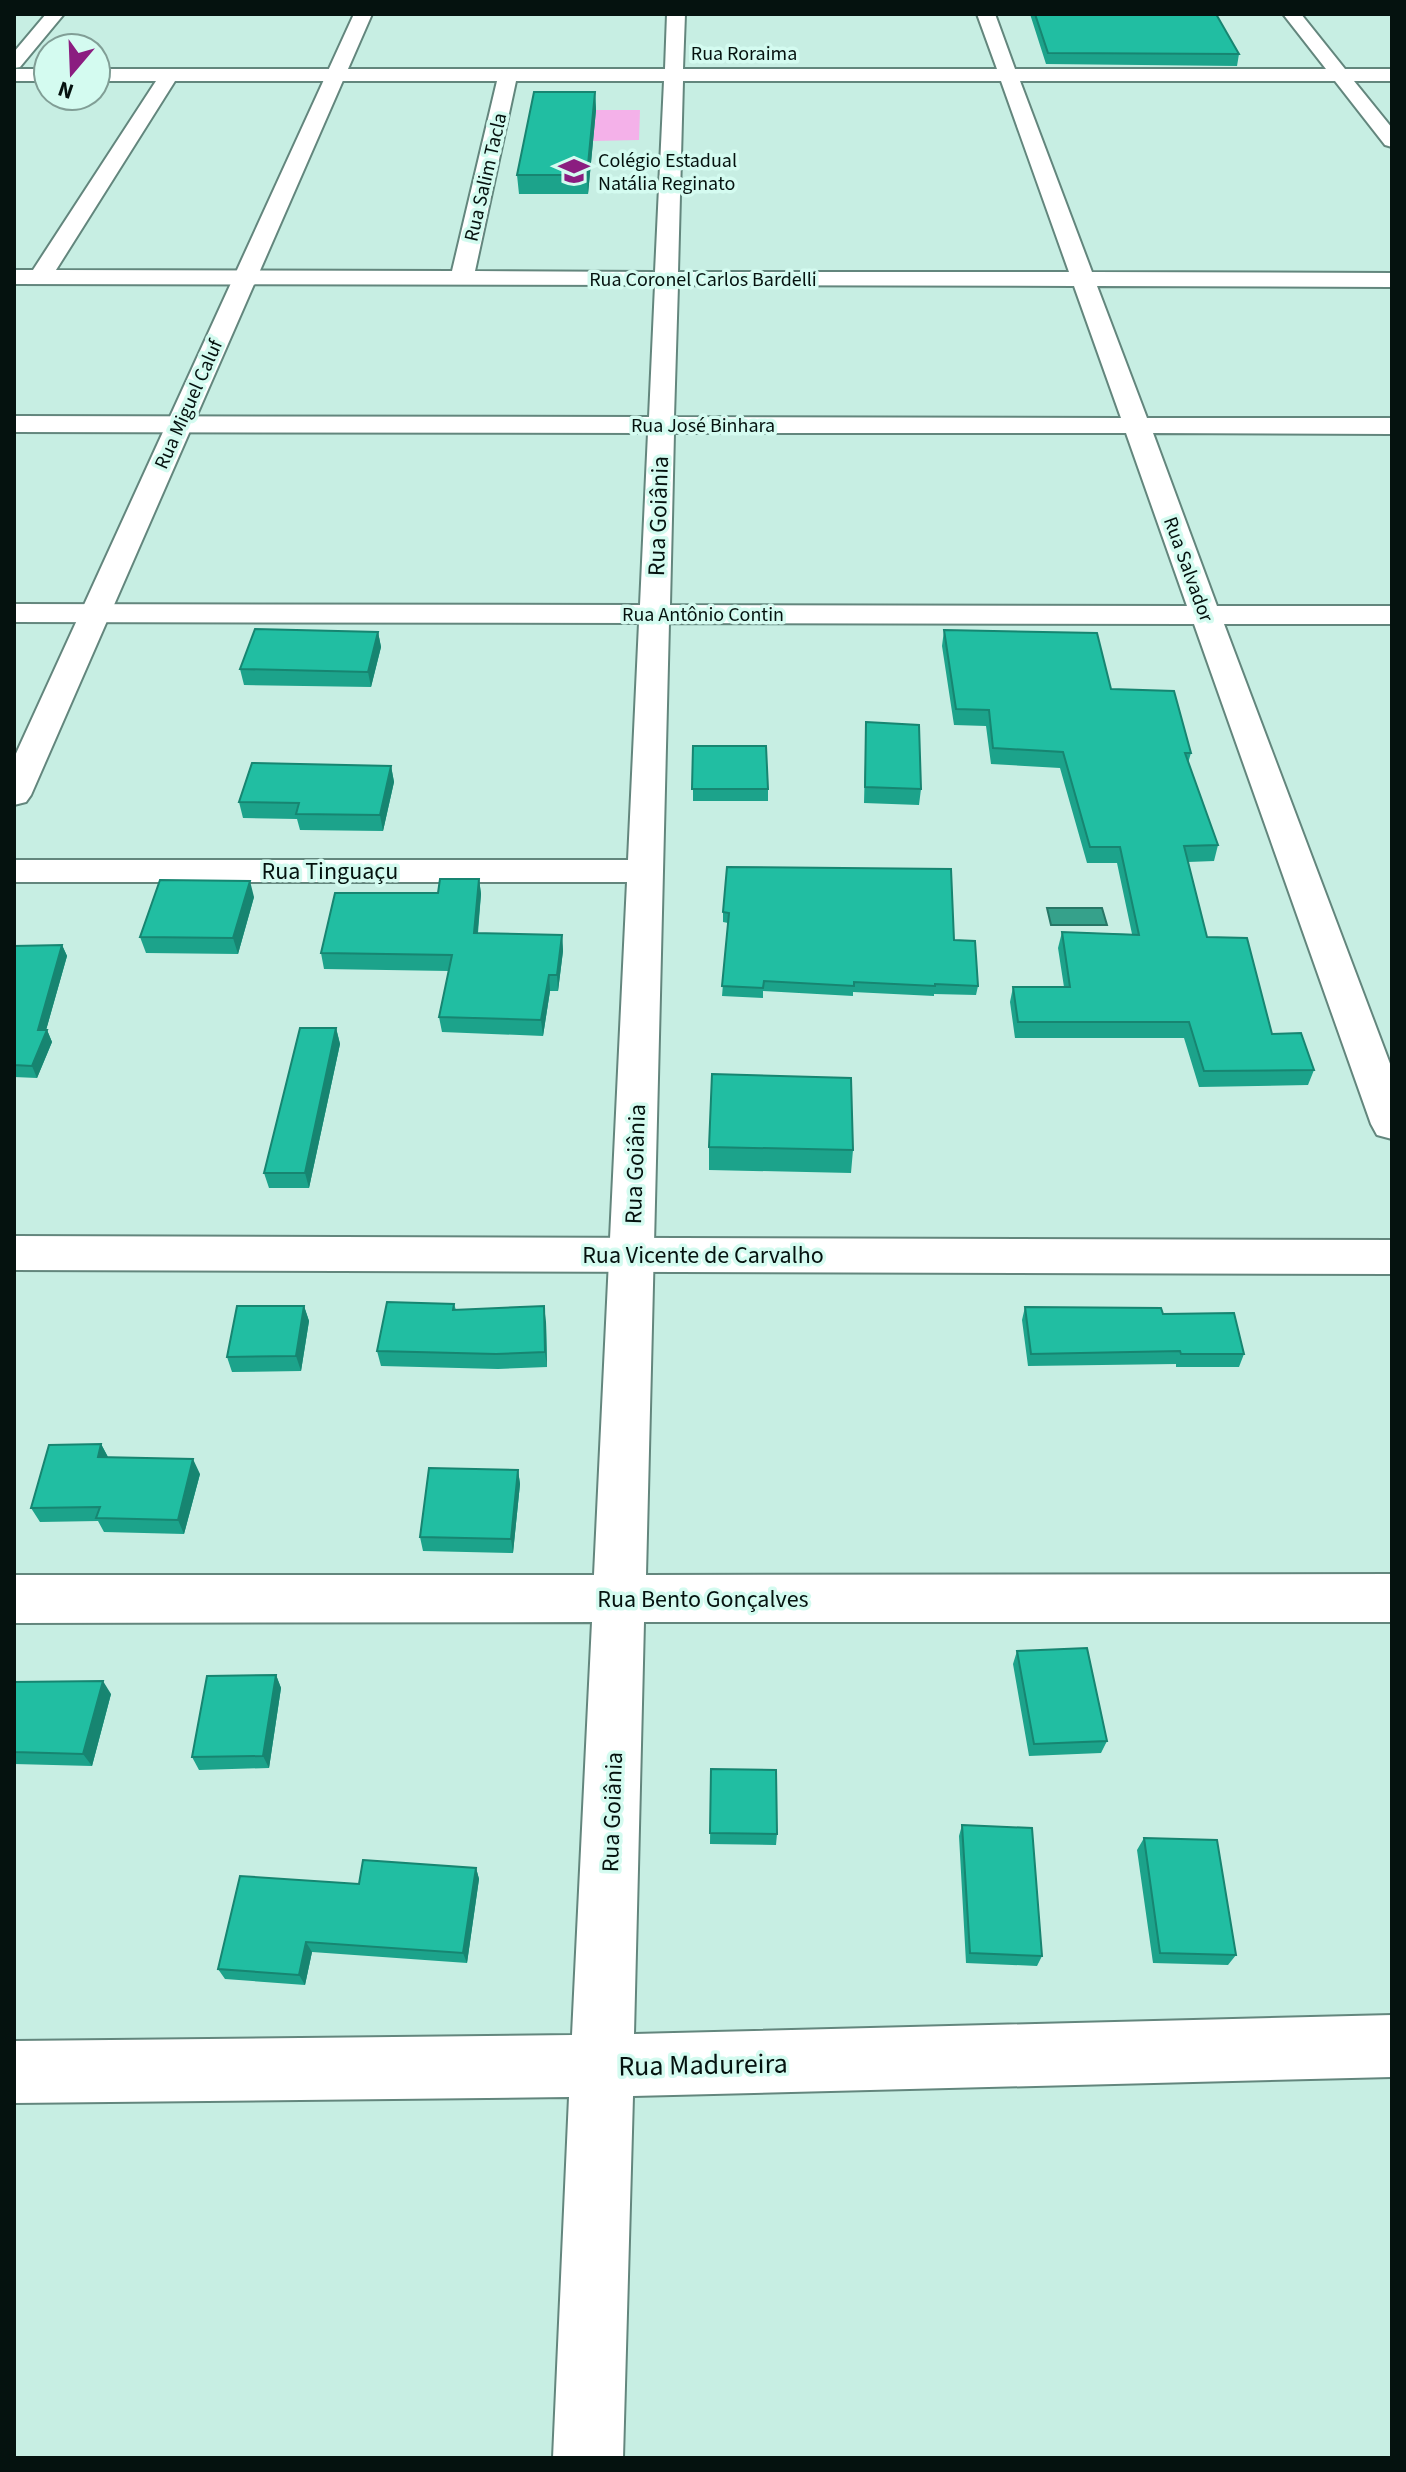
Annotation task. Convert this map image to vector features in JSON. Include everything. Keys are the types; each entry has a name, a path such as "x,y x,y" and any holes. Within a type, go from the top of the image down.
{"street":[{"path":"14,63 55,14"},
{"name":"Rua Miguel Caluf","path":"14,795 363,14"},
{"name":"Rua Goiânia","path":"588,2458 676,14"},
{"name":"Rua Salvador","path":"986,14 1392,1124"},
{"path":"1292,14 1392,141"},
{"name":"Rua Roraima","path":"112,75 1392,75"},
{"path":"40,277 169,75"},
{"name":"Rua Salim Tacla","path":"462,278 508,75"},
{"name":"Rua Coronel Carlos Bardelli","path":"14,277 1392,280"},
{"name":"Rua José Binhara","path":"14,424 1392,426"},
{"name":"Rua Antônio Contin","path":"14,613 1392,615"},
{"name":"Rua Tinguaçu","path":"14,871 645,871"},
{"name":"Rua Vicente de Carvalho","path":"14,1253 1392,1257"},
{"name":"Rua Bento Gonçalves","path":"14,1599 1392,1598"},
{"name":"Rua Madureira","path":"14,2072 603,2066 1392,2046"}],"shaded area":[{"path":"596,110 640,110 639,140 593,141"},
{"path":"1047,908 1102,908 1107,925 1051,925"}],"building":[{"path":"1035,14 1216,14 1239,54 1048,53"},
{"path":"534,92 595,92 587,175 517,175"},
{"path":"255,629 378,632 368,672 240,669"},
{"path":"944,630 1097,633 1111,689 1174,691 1191,753 1185,753 1218,845 1184,846 1207,937 1247,938 1272,1034 1301,1033 1314,1070 1204,1071 1189,1022 1018,1022 1013,987 1070,987 1062,932 1139,935 1120,847 1090,847 1063,752 993,748 989,710 956,709"},
{"path":"866,722 919,725 921,789 865,787"},
{"path":"693,746 766,746 768,789 692,789"},
{"path":"252,763 391,766 380,815 296,814 299,803 239,802"},
{"path":"727,867 951,869 954,940 975,941 978,986 854,982 854,986 764,981 763,988 722,986 729,913 723,912"},
{"path":"440,879 479,879 474,933 562,935 557,975 549,975 541,1020 439,1017 452,955 321,953 335,893 438,893"},
{"path":"160,880 250,881 233,938 140,937"},
{"path":"62,945 38,1030 47,1030 32,1066 14,1065 14,946"},
{"path":"300,1028 336,1028 305,1173 264,1173"},
{"path":"712,1074 851,1078 853,1150 709,1147"},
{"path":"387,1302 454,1304 453,1310 544,1306 545,1352 377,1351"},
{"path":"237,1306 304,1306 296,1356 227,1357"},
{"path":"1025,1307 1161,1308 1163,1314 1234,1313 1244,1354 1181,1354 1180,1351 1031,1354"},
{"path":"101,1444 98,1457 193,1459 178,1520 96,1518 100,1507 31,1508 49,1445"},
{"path":"429,1468 518,1470 511,1539 420,1537"},
{"path":"1087,1648 1107,1741 1034,1744 1017,1651"},
{"path":"276,1675 263,1756 192,1757 207,1676"},
{"path":"103,1681 83,1754 14,1752 14,1682"},
{"path":"711,1769 776,1770 777,1834 710,1833"},
{"path":"962,1825 1032,1828 1042,1956 970,1953"},
{"path":"1144,1838 1217,1840 1236,1955 1160,1953"},
{"path":"363,1860 476,1868 463,1953 306,1942 299,1975 218,1969 240,1876 359,1884"}],"place":[{"name":"Colégio Estadual Natália Reginato","path":"574,171"}]}
